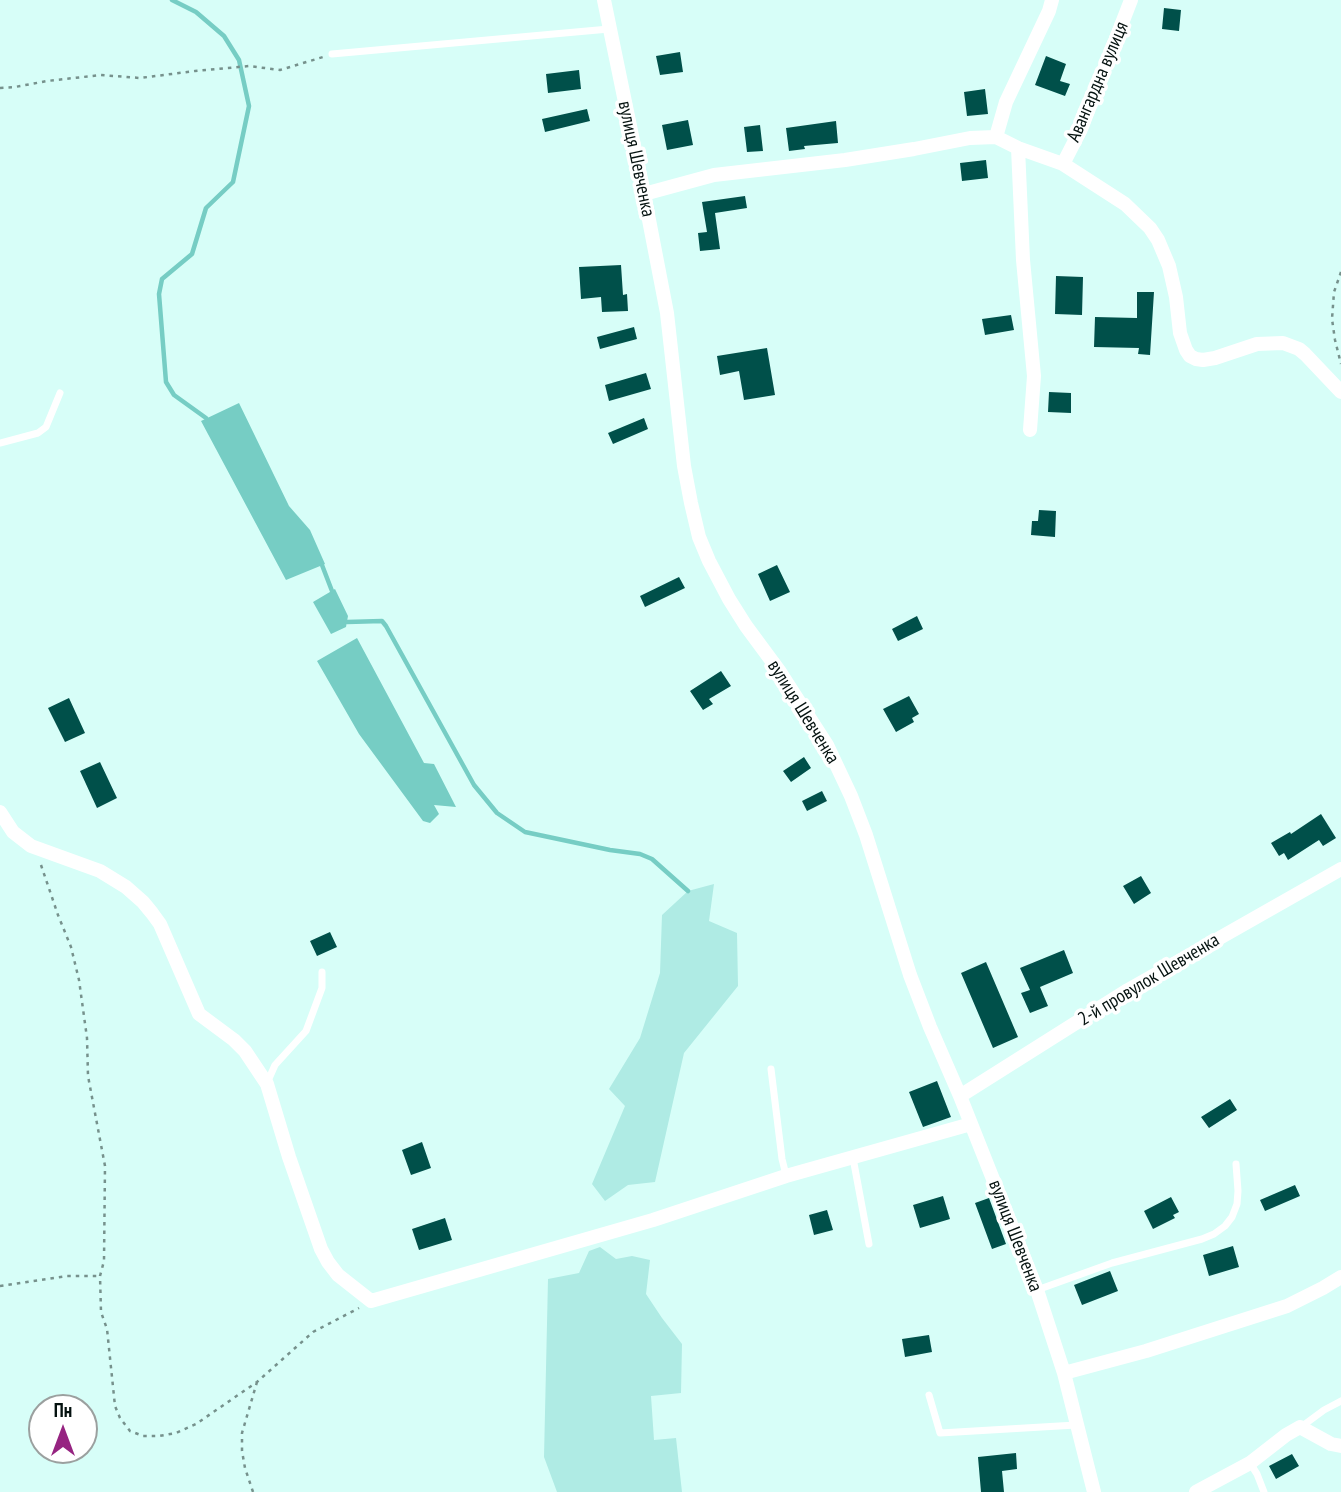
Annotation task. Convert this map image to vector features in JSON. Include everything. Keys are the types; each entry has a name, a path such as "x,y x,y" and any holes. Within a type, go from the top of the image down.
{"street":[{"name":"вулиця Шевченка","path":"604,0 667,313 684,466 699,537 729,599 780,672 827,745 839,769 866,835 910,975 1037,1290 1064,1373 1093,1492"},
{"path":"996,137 1006,102 1052,0"},
{"name":"Авангардна вулиця","path":"1063,164 1081,129 1131,0"},
{"path":"644,194 714,175 845,160 970,138 996,137 1063,164 1125,204 1141,218 1158,240 1169,265 1183,343 1190,356 1203,360 1257,344 1283,343 1305,354 1341,393"},
{"path":"1018,148 1034,376 1030,430"},
{"path":"0,812 13,832 32,846 100,872 126,887 143,901 160,924 199,1014 245,1051 267,1084 289,1157 328,1262 338,1275 371,1301 653,1220 786,1176 971,1124"},
{"name":"2-й провулок Шевченка","path":"960,1096 1128,990 1341,869"},
{"path":"1064,1373 1146,1351 1287,1306 1341,1277"},
{"path":"1196,1492 1250,1463 1300,1427 1331,1444 1341,1446"}],"lane":[{"path":"332,54 609,29"},
{"path":"0,443 38,433 46,427 60,393"},
{"path":"267,1084 275,1065 306,1031 322,988 322,972"},
{"path":"771,1069 786,1176"},
{"path":"853,1157 869,1244"},
{"path":"1037,1290 1112,1263 1214,1234 1232,1217 1237,1204 1236,1164"},
{"path":"929,1395 940,1433 1077,1425"},
{"path":"1300,1427 1340,1401"},
{"path":"1250,1463 1264,1492"}],"path":[{"path":"0,88 101,75 139,78 249,66 280,70 332,54"},
{"path":"1341,272 1334,292 1332,319 1341,364"},
{"path":"32,846 71,947 79,980 87,1038 88,1076 105,1166 104,1261 100,1276 100,1312 107,1329 115,1406 120,1419 130,1431 143,1436 176,1433 196,1424 257,1382 313,1332 371,1301"},
{"path":"0,1286 67,1276 100,1276"},
{"path":"253,1492 244,1460 242,1433 257,1382"}],"shaded area":[{"path":"239,403 289,506 310,530 325,564 286,580 201,421"},
{"path":"335,589 348,616 346,627 331,634 313,602"},
{"path":"357,638 424,763 434,764 456,807 434,805 439,814 430,823 423,821 359,734 317,661"},
{"path":"714,884 709,921 737,933 738,986 684,1053 655,1182 628,1185 605,1201 592,1184 625,1106 609,1089 640,1038 660,973 662,915 688,891"},
{"path":"600,1247 616,1259 632,1256 650,1260 646,1294 682,1344 681,1393 651,1396 654,1440 676,1438 682,1492 557,1492 544,1457 548,1279 579,1273 589,1251"}],"building":[{"path":"1164,8 1181,10 1179,31 1162,29"},
{"path":"680,52 683,72 660,75 656,56"},
{"path":"1046,56 1066,64 1060,81 1070,84 1065,96 1035,85"},
{"path":"579,70 581,89 548,93 546,74"},
{"path":"985,89 988,114 967,116 964,92"},
{"path":"587,109 590,121 545,132 542,119"},
{"path":"688,120 693,145 667,150 662,125"},
{"path":"836,121 838,143 804,146 805,149 789,151 786,128"},
{"path":"760,125 763,151 747,152 744,127"},
{"path":"986,160 988,178 962,181 960,163"},
{"path":"745,196 747,208 715,213 720,249 700,251 698,233 707,232 702,202"},
{"path":"621,265 623,295 627,294 628,311 602,312 601,297 581,299 579,267"},
{"path":"1056,276 1083,277 1082,315 1055,314"},
{"path":"1137,292 1154,292 1150,355 1138,354 1139,348 1094,347 1095,317 1137,318"},
{"path":"1011,315 1014,330 985,335 982,319"},
{"path":"634,327 637,339 600,349 597,337"},
{"path":"767,348 775,395 744,400 739,371 720,375 717,356"},
{"path":"646,373 651,389 609,401 605,385"},
{"path":"1049,392 1071,393 1071,413 1048,412"},
{"path":"644,418 648,429 613,444 608,433"},
{"path":"1039,510 1056,511 1055,537 1031,535 1032,521 1038,521"},
{"path":"777,565 790,592 770,601 758,574"},
{"path":"679,577 685,588 645,607 640,596"},
{"path":"917,616 923,629 898,641 892,629"},
{"path":"721,671 731,686 709,699 713,704 703,710 690,691"},
{"path":"909,696 919,714 912,718 914,722 896,732 883,709"},
{"path":"69,698 85,733 65,742 48,708"},
{"path":"804,757 811,768 791,782 783,771"},
{"path":"100,762 117,798 97,808 80,771"},
{"path":"822,791 827,801 807,811 802,801"},
{"path":"1321,814 1336,838 1323,846 1319,840 1288,860 1284,853 1279,856 1271,843 1290,832 1291,834"},
{"path":"1141,876 1151,893 1134,904 1123,886"},
{"path":"330,932 337,947 317,956 310,941"},
{"path":"1064,950 1073,973 1040,987 1048,1006 1030,1013 1021,993 1030,990 1020,968"},
{"path":"986,962 1018,1037 993,1048 961,973"},
{"path":"937,1081 951,1117 923,1127 909,1092"},
{"path":"1230,1099 1237,1110 1209,1128 1201,1117"},
{"path":"422,1142 431,1168 411,1175 402,1150"},
{"path":"1295,1185 1300,1196 1265,1211 1260,1200"},
{"path":"943,1196 950,1219 920,1228 913,1205"},
{"path":"1171,1197 1179,1212 1173,1215 1175,1218 1153,1229 1144,1211"},
{"path":"989,1198 1006,1244 992,1249 975,1203"},
{"path":"827,1210 833,1230 814,1235 809,1215"},
{"path":"445,1218 452,1240 419,1250 412,1229"},
{"path":"1233,1246 1239,1267 1209,1276 1203,1255"},
{"path":"1110,1271 1118,1291 1082,1305 1074,1285"},
{"path":"929,1335 932,1352 905,1357 902,1339"},
{"path":"1016,1453 1017,1469 1002,1471 1004,1492 981,1492 978,1457"},
{"path":"1292,1454 1299,1466 1276,1479 1269,1466"}],"waterway":[{"path":"172,0 196,12 224,36 239,60 249,106 233,182 206,208 192,254 162,279 159,294 166,382 174,395 206,418"},
{"path":"322,565 332,591"},
{"path":"347,622 382,621 386,626 474,785 497,813 525,832 640,854 652,859 688,891"}]}
